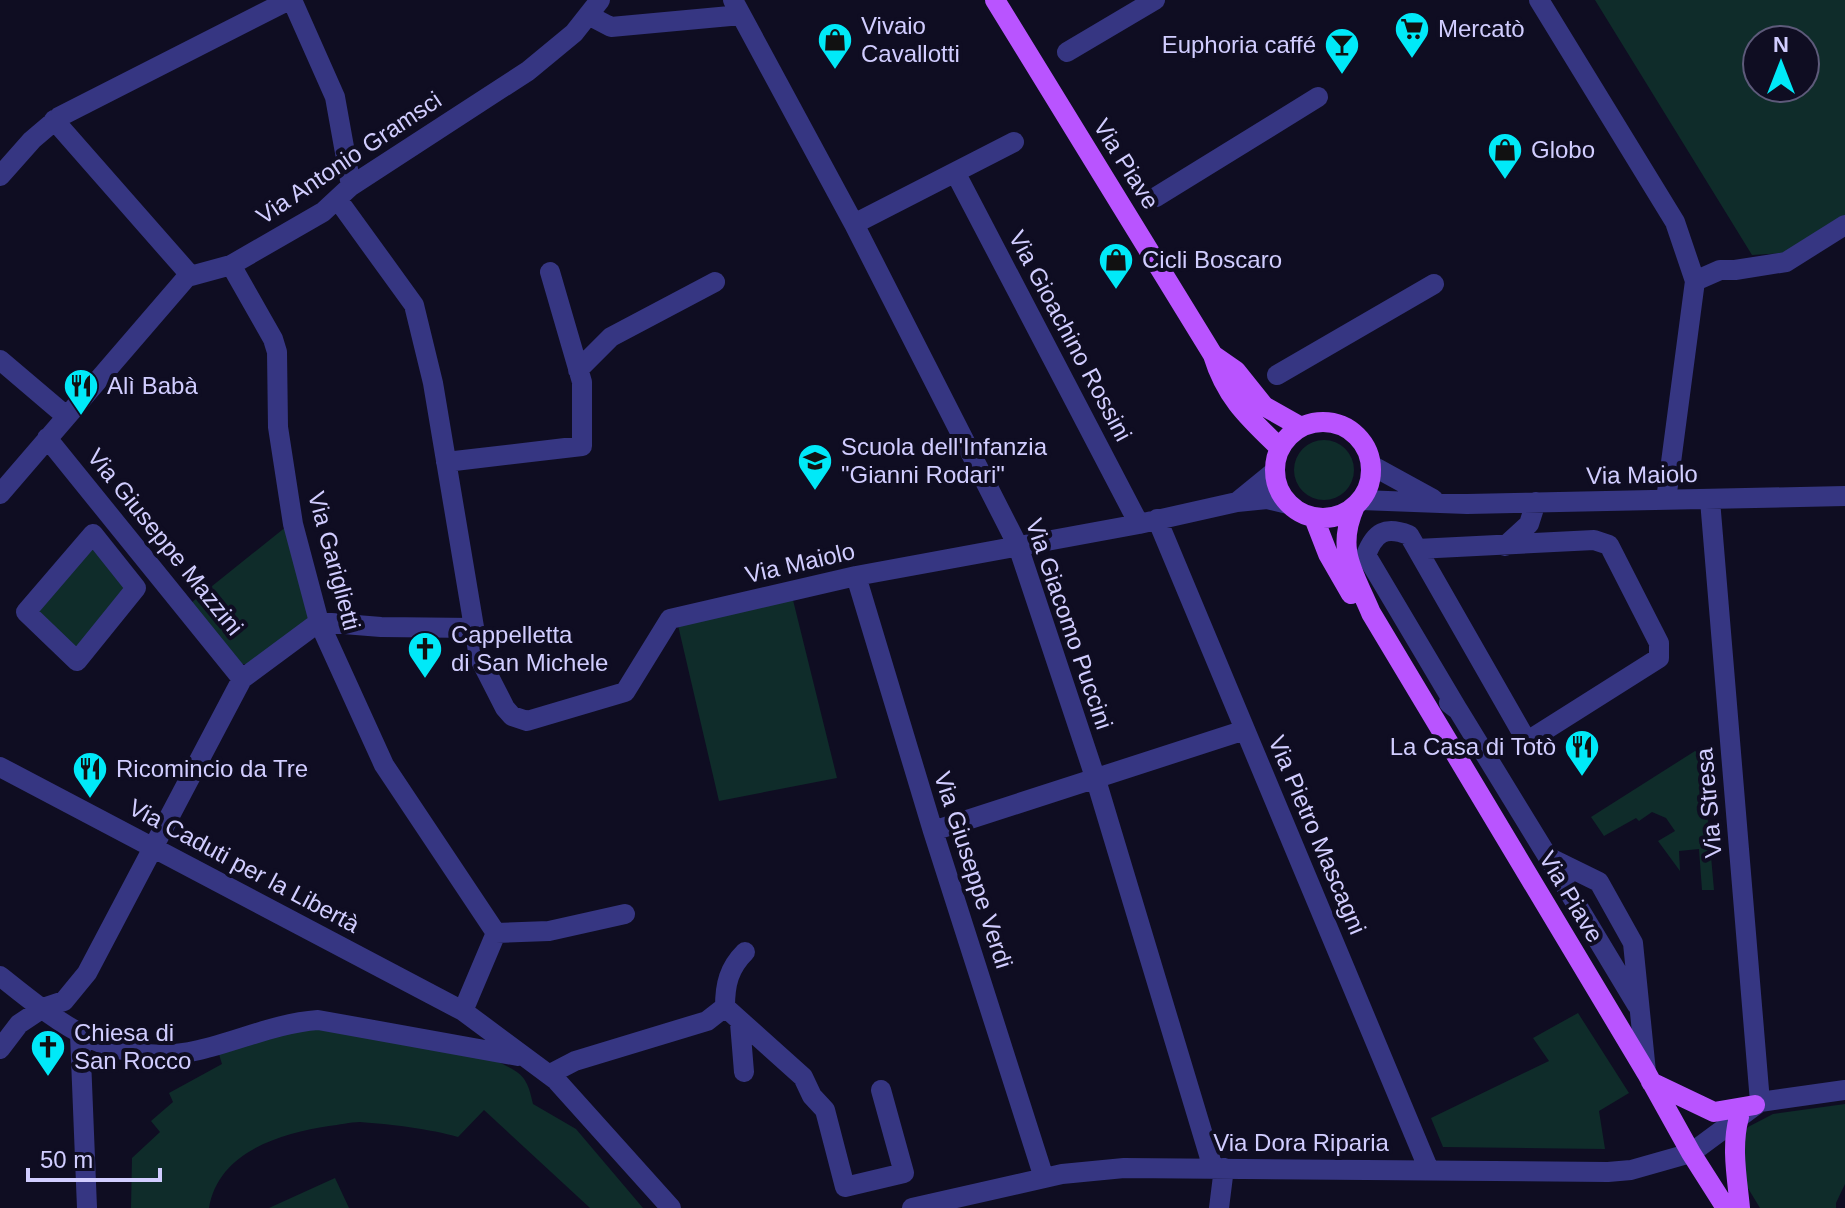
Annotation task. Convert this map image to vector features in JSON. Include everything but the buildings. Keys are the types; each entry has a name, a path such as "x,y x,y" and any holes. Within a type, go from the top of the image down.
{"main road":[{"name":"Via Piave","path":"995,0 1213,355 1230,396 1280,448"},
{"name":"Via Piave","path":"1213,355 1236,371 1264,406 1301,427"},
{"path":"1317,422 1332,423 1347,428 1363,443 1371,465 1371,480 1358,503 1342,515 1328,519 1300,513 1288,504 1280,492 1275,471 1280,448 1301,427 1317,422"},
{"name":"Via Piave","path":"1358,503 1348,524 1346,551 1371,613 1726,1208"},
{"name":"Via Piave","path":"1314,518 1328,554 1351,594 1371,613"},
{"path":"1648,1077 1714,1112 1751,1108"},
{"path":"1740,1208 1735,1133 1751,1108"}],"street":[{"path":"0,176 54,120 290,0 335,97 344,193"},
{"path":"1067,52 1155,0"},
{"path":"1539,0 1675,222 1695,281 1666,500"},
{"path":"594,7 611,27 737,8"},
{"name":"Via Antonio Gramsci","path":"191,276 231,265 323,212 344,193 528,71 574,33 594,7"},
{"name":"Via Giacomo Puccini","path":"737,8 854,224 1018,546 1096,780 1218,1168"},
{"path":"1156,197 1318,97"},
{"path":"0,494 191,276 54,120"},
{"path":"854,224 1014,142"},
{"name":"Via Gioachino Rossini","path":"955,172 1148,522"},
{"name":"Via Maiolo","path":"344,193 414,305 425,342 479,657 505,708 512,716 527,721 625,692 670,619 856,576 1148,522 1237,502 1267,499 1288,504"},
{"path":"1695,281 1720,270 1786,262 1845,225"},
{"name":"Via Gariglietti","path":"231,265 273,339 277,352 278,427 293,524 319,622 384,765 496,933"},
{"path":"446,462 582,446 582,382 550,272"},
{"path":"578,370 611,337 715,282"},
{"path":"1277,375 1434,284"},
{"path":"0,360 66,416"},
{"name":"Via Giuseppe Mazzini","path":"47,438 242,679"},
{"name":"Via Maiolo","path":"1371,465 1440,502"},
{"name":"Via Maiolo","path":"1237,502 1275,471"},
{"name":"Via Maiolo","path":"1358,503 1845,496"},
{"name":"Via Stresa","path":"1710,500 1751,1108"},
{"path":"1505,546 1529,524 1536,502"},
{"name":"Via Pietro Mascagni","path":"1148,522 1245,730 1429,1170"},
{"path":"1417,549 1594,540 1609,545 1659,643 1659,658 1534,737 1525,738 1417,549 1409,535 1397,531 1383,532 1373,538 1366,555 1640,1011"},
{"path":"93,534 136,588 77,661 26,612 93,534"},
{"name":"Via Giuseppe Verdi","path":"856,576 933,831 1044,1178"},
{"path":"0,1049 19,1024 43,1008 64,1001 87,973 242,679 319,622 381,627 474,628"},
{"path":"1402,665 1458,710"},
{"path":"933,831 1245,730"},
{"name":"Via Caduti per la Libertà","path":"0,767 463,1011 550,1074 671,1208"},
{"path":"1548,857 1599,882 1633,943 1648,1077"},
{"path":"463,1011 496,933 549,931 625,914"},
{"path":"745,952 730,971 725,987 725,1007 803,1077 812,1096 825,1110 845,1187 904,1173 881,1090"},
{"path":"0,976 80,1034 103,1046 127,1053 160,1055 197,1051 285,1024 318,1020 526,1058"},
{"path":"550,1074 575,1061 707,1021 725,1007"},
{"path":"740,1023 744,1072"},
{"path":"80,1034 87,1208"},
{"path":"1691,1153 1751,1108 1845,1090"},
{"name":"Via Dora Riparia","path":"912,1208 1044,1178 1124,1168 1608,1172 1631,1170 1691,1153"},
{"path":"1218,1168 1219,1208"}],"green space":[{"path":"1595,0 1845,0 1845,217 1785,253 1752,255"},
{"path":"1324,440 1345,449 1354,470 1345,491 1324,500 1303,491 1294,470 1303,449"},
{"path":"287,526 312,616 252,664 242,664 191,603"},
{"path":"92,540 131,588 77,655 30,611"},
{"path":"792,596 837,778 719,801 677,621"},
{"path":"1695,751 1702,755 1714,890 1702,890 1699,849 1679,851 1680,871 1658,841 1675,831 1666,818 1652,812 1604,836 1591,817"},
{"path":"1578,1013 1629,1093 1599,1111 1605,1149 1443,1147 1431,1118 1549,1061 1533,1038"},
{"path":"300,1026 496,1061 512,1069 526,1081 533,1104 576,1129 643,1208 590,1208 484,1110 458,1137 410,1127 360,1122 291,1134 272,1140 238,1159 215,1189 209,1208 131,1208 132,1158 160,1132 151,1121 173,1102 169,1093 222,1064 218,1051"},
{"path":"1845,1104 1845,1184 1836,1208 1760,1208 1743,1180 1741,1137 1748,1127 1773,1114"},
{"path":"335,1178 349,1208 269,1208"}],"place":[{"name":"Mercatò","path":"1412,60"},
{"name":"Vivaio Cavallotti","path":"835,71"},
{"name":"Euphoria caffé","path":"1342,76"},
{"name":"Globo","path":"1505,181"},
{"name":"Cicli Boscaro","path":"1116,291"},
{"name":"Alì Babà","path":"81,417"},
{"name":"Scuola dell'Infanzia \"Gianni Rodari\"","path":"815,492"},
{"name":"Cappelletta di San Michele","path":"425,680"},
{"name":"La Casa di Totò","path":"1582,778"},
{"name":"Ricomincio da Tre","path":"90,800"},
{"name":"Chiesa di San Rocco","path":"48,1078"}]}
